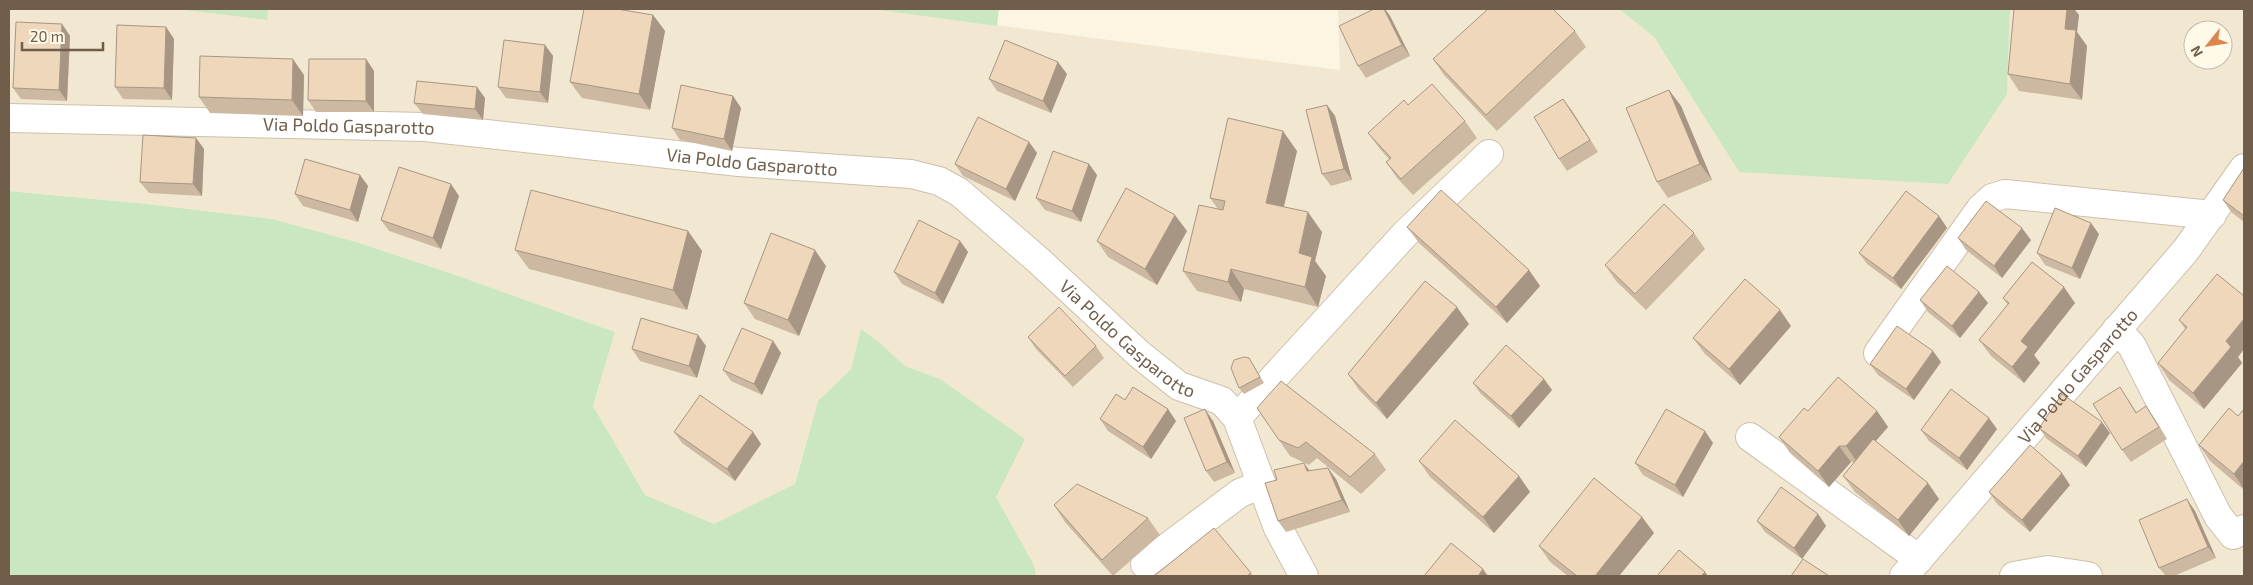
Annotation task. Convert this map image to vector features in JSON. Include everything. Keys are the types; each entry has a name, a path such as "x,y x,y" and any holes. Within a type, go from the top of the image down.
{"street":[{"name":"Via Poldo Gasparotto","path":"9,118 425,127 739,162 911,174 940,181 959,192 1038,260 1139,354 1179,386 1222,401 1238,418 1278,528 1304,576"},
{"path":"1238,418 1406,233 1489,154"},
{"name":"Via Poldo Gasparotto","path":"1911,571 2186,250 2244,168"},
{"path":"1878,353 1981,208 1992,198 2005,194 2212,215"},
{"path":"2117,329 2132,346 2218,516 2233,535 2244,530"},
{"path":"1750,438 1911,571"},
{"path":"1145,564 1240,492 1262,484"},
{"path":"2014,576 2048,570 2088,576"}],"shaded area":[{"path":"9,9 175,9 266,20 268,9 872,9 1340,70 1338,11 1341,9 1619,9 1654,37 1739,172 2007,94 2010,9 2244,9 2244,576 1036,576 1034,565 996,497 940,379 905,366 880,343 861,330 851,369 818,401 795,484 714,524 645,495 593,406 615,332 450,273 356,242 273,219 147,204 9,191"}],"green space":[{"path":"175,9 268,9 267,20"},
{"path":"872,9 999,9 997,26"},
{"path":"1619,9 2010,9 2007,94 1948,184 1739,172 1654,37"},
{"path":"9,191 147,204 273,219 356,242 450,273 615,332 593,406 645,495 714,524 795,484 818,401 851,369 861,329 880,343 905,366 940,379 1025,439 996,497 1034,565 1036,576 9,576"}],"building":[{"path":"584,9 617,9 653,15 639,94 570,82"},
{"path":"1374,9 1384,9 1402,45 1358,66 1339,26"},
{"path":"1488,9 1553,9 1575,31 1486,115 1433,59"},
{"path":"2014,9 2067,9 2065,29 2076,30 2070,84 2008,74"},
{"path":"16,22 62,24 59,90 13,88"},
{"path":"117,25 166,27 164,88 115,87"},
{"path":"504,40 545,45 540,92 498,87"},
{"path":"1005,40 1058,62 1043,101 989,79"},
{"path":"200,56 293,59 292,100 199,97"},
{"path":"309,59 366,59 366,101 308,100"},
{"path":"417,81 477,87 475,109 414,103"},
{"path":"1432,84 1465,121 1401,179 1386,162 1391,158 1368,133 1404,100 1408,105"},
{"path":"681,85 733,96 724,139 672,128"},
{"path":"1669,90 1700,164 1657,182 1626,108"},
{"path":"1563,99 1590,140 1559,159 1534,117"},
{"path":"1327,105 1344,169 1322,174 1306,110"},
{"path":"978,117 1029,142 1006,189 955,164"},
{"path":"1228,118 1283,131 1266,203 1308,212 1299,253 1312,257 1305,287 1231,269 1228,282 1183,271 1199,205 1223,210 1225,201 1210,198"},
{"path":"143,135 196,138 193,184 140,182"},
{"path":"1053,151 1089,164 1072,211 1036,198"},
{"path":"305,159 360,175 350,210 295,194"},
{"path":"399,167 451,184 433,238 381,220"},
{"path":"2244,168 2244,216 2223,200"},
{"path":"1126,188 1175,215 1145,269 1097,241"},
{"path":"531,190 688,231 673,290 515,250"},
{"path":"1441,190 1529,270 1496,307 1407,227"},
{"path":"1906,191 1939,216 1893,278 1859,253"},
{"path":"1986,201 2022,228 1994,266 1958,238"},
{"path":"1664,204 1694,233 1635,294 1605,265"},
{"path":"2055,208 2091,223 2072,268 2037,253"},
{"path":"919,220 960,241 935,293 894,272"},
{"path":"771,233 815,250 788,320 744,303"},
{"path":"2032,262 2064,287 2021,341 2028,347 2012,367 1979,340 2009,303 2003,298"},
{"path":"1947,266 1979,292 1952,326 1920,300"},
{"path":"2217,274 2244,296 2244,319 2226,341 2231,347 2193,393 2158,363 2187,327 2179,320"},
{"path":"1745,279 1780,310 1729,369 1693,338"},
{"path":"1425,281 1457,307 1376,403 1348,374"},
{"path":"1059,307 1096,346 1065,376 1028,337"},
{"path":"641,318 698,335 689,366 632,349"},
{"path":"1897,326 1933,351 1906,389 1870,364"},
{"path":"742,328 773,341 754,384 723,370"},
{"path":"1506,345 1544,379 1511,416 1473,383"},
{"path":"1244,357 1249,358 1260,377 1239,388 1231,368 1234,360"},
{"path":"1838,377 1877,411 1846,446 1839,446 1818,471 1779,437 1804,408 1808,411"},
{"path":"1281,381 1375,454 1350,477 1306,442 1298,448 1279,440 1257,408"},
{"path":"1133,387 1168,409 1143,447 1100,419 1116,394 1125,400"},
{"path":"2120,387 2136,413 2146,406 2159,427 2122,450 2093,404"},
{"path":"1951,389 1989,418 1959,458 1921,430"},
{"path":"2062,394 2102,422 2078,456 2039,428"},
{"path":"700,395 753,432 727,469 674,432"},
{"path":"2229,408 2238,416 2244,409 2244,461 2234,474 2199,445"},
{"path":"1205,409 1227,462 1206,471 1184,418"},
{"path":"1666,409 1705,431 1675,485 1635,463"},
{"path":"1455,420 1519,476 1483,517 1419,461"},
{"path":"1873,439 1928,483 1898,520 1843,476"},
{"path":"2030,445 2062,473 2022,520 1989,492"},
{"path":"1304,463 1307,471 1328,468 1342,500 1278,521 1265,483 1277,480 1274,470"},
{"path":"1594,478 1642,517 1595,576 1577,576 1539,546"},
{"path":"1077,484 1148,518 1102,560 1054,505"},
{"path":"1781,487 1818,514 1794,548 1757,521"},
{"path":"2187,499 2208,547 2159,568 2139,520"},
{"path":"1214,528 1251,573 1247,576 1154,576"},
{"path":"1451,543 1483,569 1478,576 1424,576"},
{"path":"1679,550 1705,572 1701,576 1657,576"},
{"path":"1803,559 1829,576 1791,576"}]}
